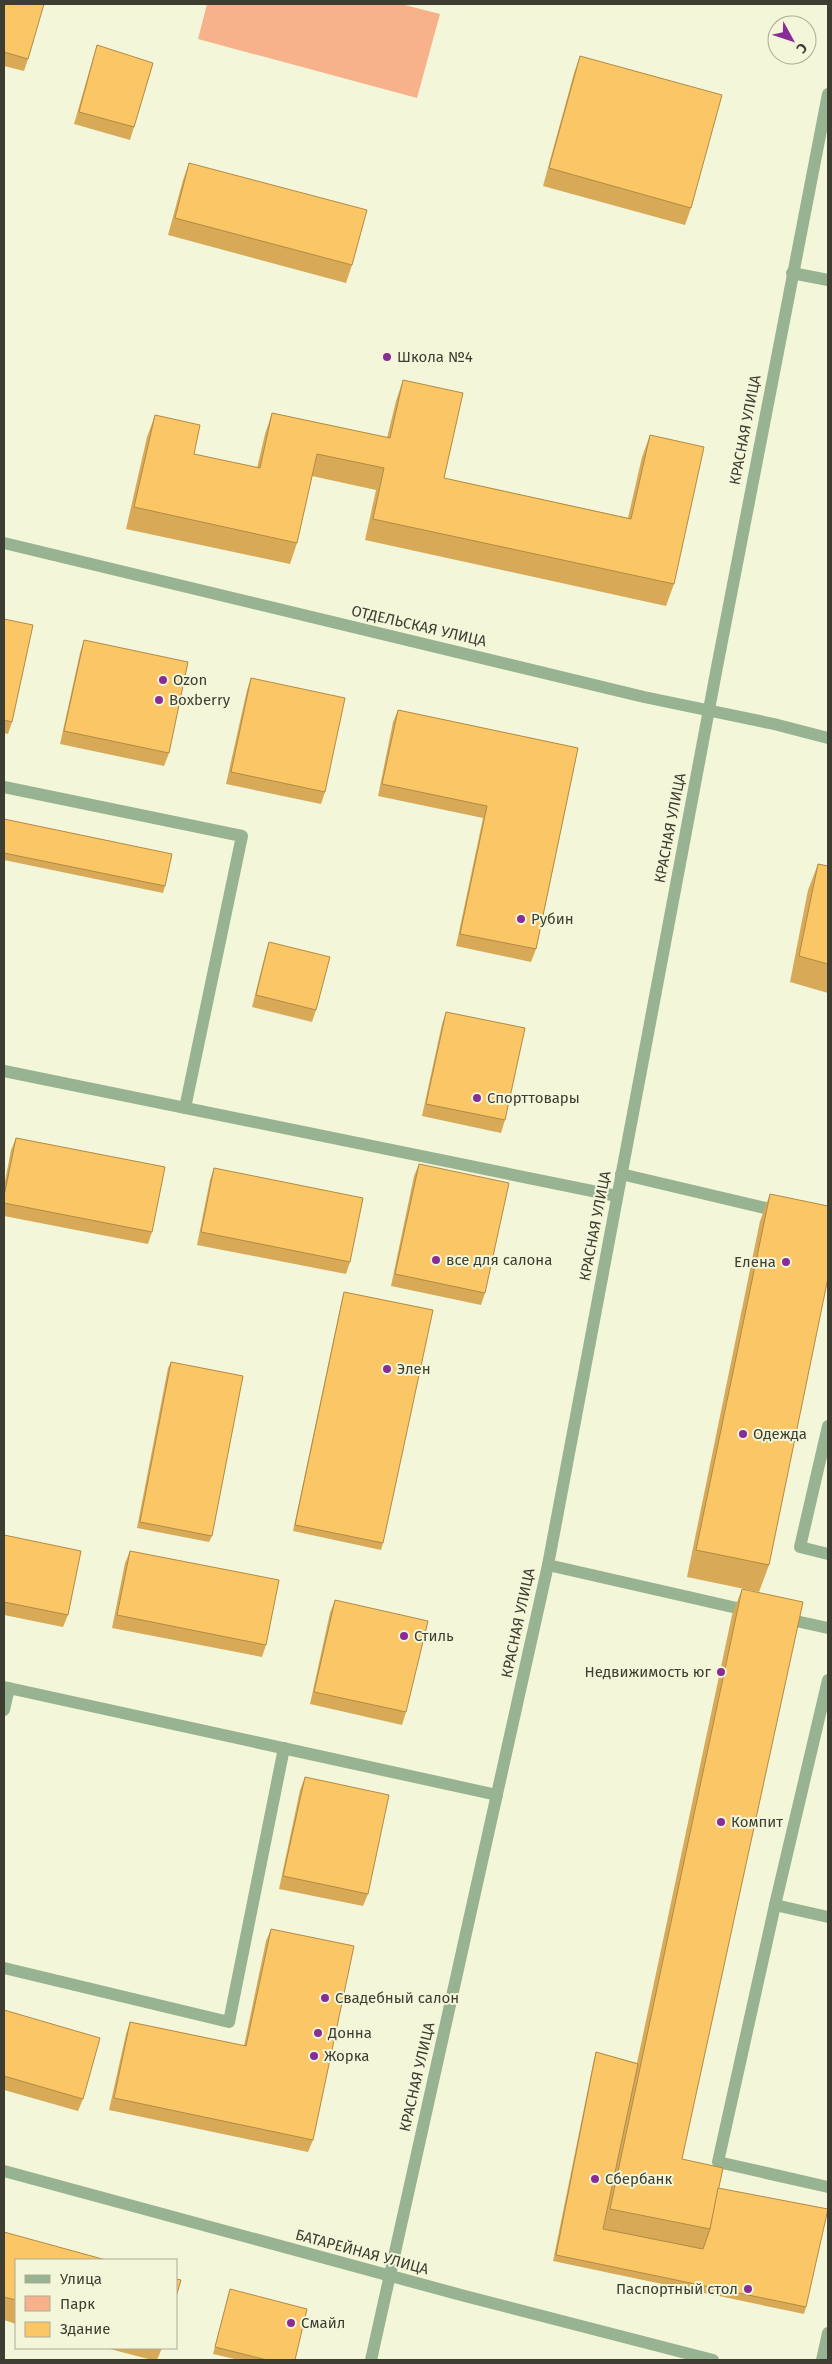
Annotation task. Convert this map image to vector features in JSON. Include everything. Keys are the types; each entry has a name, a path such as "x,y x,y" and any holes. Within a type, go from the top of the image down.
{"street":[{"name":"КРАСНАЯ УЛИЦА","path":"372,2360 389,2276 548,1565 709,710 828,94"},
{"path":"792,274 828,280"},
{"name":"ОТДЕЛЬСКАЯ УЛИЦА","path":"4,543 644,697 828,738"},
{"path":"4,787 242,836 186,1108"},
{"path":"4,1071 617,1196"},
{"path":"621,1174 791,1214"},
{"path":"828,1426 800,1547 828,1554"},
{"path":"548,1565 828,1628"},
{"path":"828,1680 775,1905 718,2162 828,2187"},
{"path":"4,1710 6,1687 497,1795"},
{"path":"4,1968 229,2022 284,1748"},
{"path":"775,1905 828,1917"},
{"name":"БАТАРЕЙНАЯ УЛИЦА","path":"4,2171 389,2276 712,2360"},
{"path":"822,2360 828,2333"}],"green space":[{"path":"207,4 401,4 440,14 417,98 198,39"}],"building":[{"path":"4,4 44,4 28,59 4,52"},
{"path":"97,45 153,63 134,127 79,112"},
{"path":"580,56 722,95 691,208 549,168"},
{"path":"189,163 367,210 352,265 175,218"},
{"path":"403,380 463,393 444,478 631,519 650,435 704,447 674,584 373,519 384,468 317,454 297,543 134,507 155,415 200,425 194,454 260,468 272,413 390,438"},
{"path":"4,619 33,625 12,722 4,720"},
{"path":"84,640 188,662 169,753 64,731"},
{"path":"251,678 345,698 325,792 231,772"},
{"path":"398,710 578,748 536,949 460,934 487,806 382,784"},
{"path":"4,819 172,854 165,886 4,853"},
{"path":"818,864 828,866 828,964 799,956"},
{"path":"269,942 330,957 316,1010 256,995"},
{"path":"446,1012 525,1028 505,1120 426,1104"},
{"path":"16,1138 165,1167 152,1232 4,1203"},
{"path":"419,1164 509,1183 485,1293 395,1274"},
{"path":"214,1168 363,1198 350,1262 201,1232"},
{"path":"770,1194 828,1206 828,1278 769,1565 696,1550"},
{"path":"344,1292 433,1310 383,1543 295,1525"},
{"path":"171,1362 243,1376 212,1536 140,1522"},
{"path":"4,1535 81,1551 68,1615 4,1602"},
{"path":"130,1551 279,1580 266,1645 117,1615"},
{"path":"742,1589 803,1602 682,2159 723,2168 710,2229 610,2209"},
{"path":"335,1600 428,1621 406,1712 314,1692"},
{"path":"305,1777 389,1795 368,1894 283,1876"},
{"path":"271,1929 354,1946 313,2140 114,2098 130,2022 246,2046"},
{"path":"4,2010 100,2038 83,2099 4,2076"},
{"path":"596,2052 638,2064 603,2229 703,2249 710,2229 718,2188 828,2209 806,2307 556,2255"},
{"path":"4,2232 102,2259 15,2259 15,2300 4,2297"},
{"path":"178,2279 181,2280 178,2290"},
{"path":"230,2289 307,2309 295,2360 267,2360 215,2347"}],"place":[{"name":"Школа №4","path":"387,357"},
{"name":"Ozon","path":"163,680"},
{"name":"Boxberry","path":"159,700"},
{"name":"Рубин","path":"521,919"},
{"name":"Спорттовары","path":"477,1098"},
{"name":"все для салона","path":"436,1260"},
{"name":"Елена","path":"786,1262"},
{"name":"Элен","path":"387,1369"},
{"name":"Одежда","path":"743,1434"},
{"name":"Стиль","path":"404,1636"},
{"name":"Недвижимость юг","path":"721,1672"},
{"name":"Компит","path":"721,1822"},
{"name":"Свадебный салон","path":"325,1998"},
{"name":"Донна","path":"318,2033"},
{"name":"Жорка","path":"314,2056"},
{"name":"Сбербанк","path":"595,2179"},
{"name":"Паспортный стол","path":"748,2289"},
{"name":"Смайл","path":"291,2323"}]}
